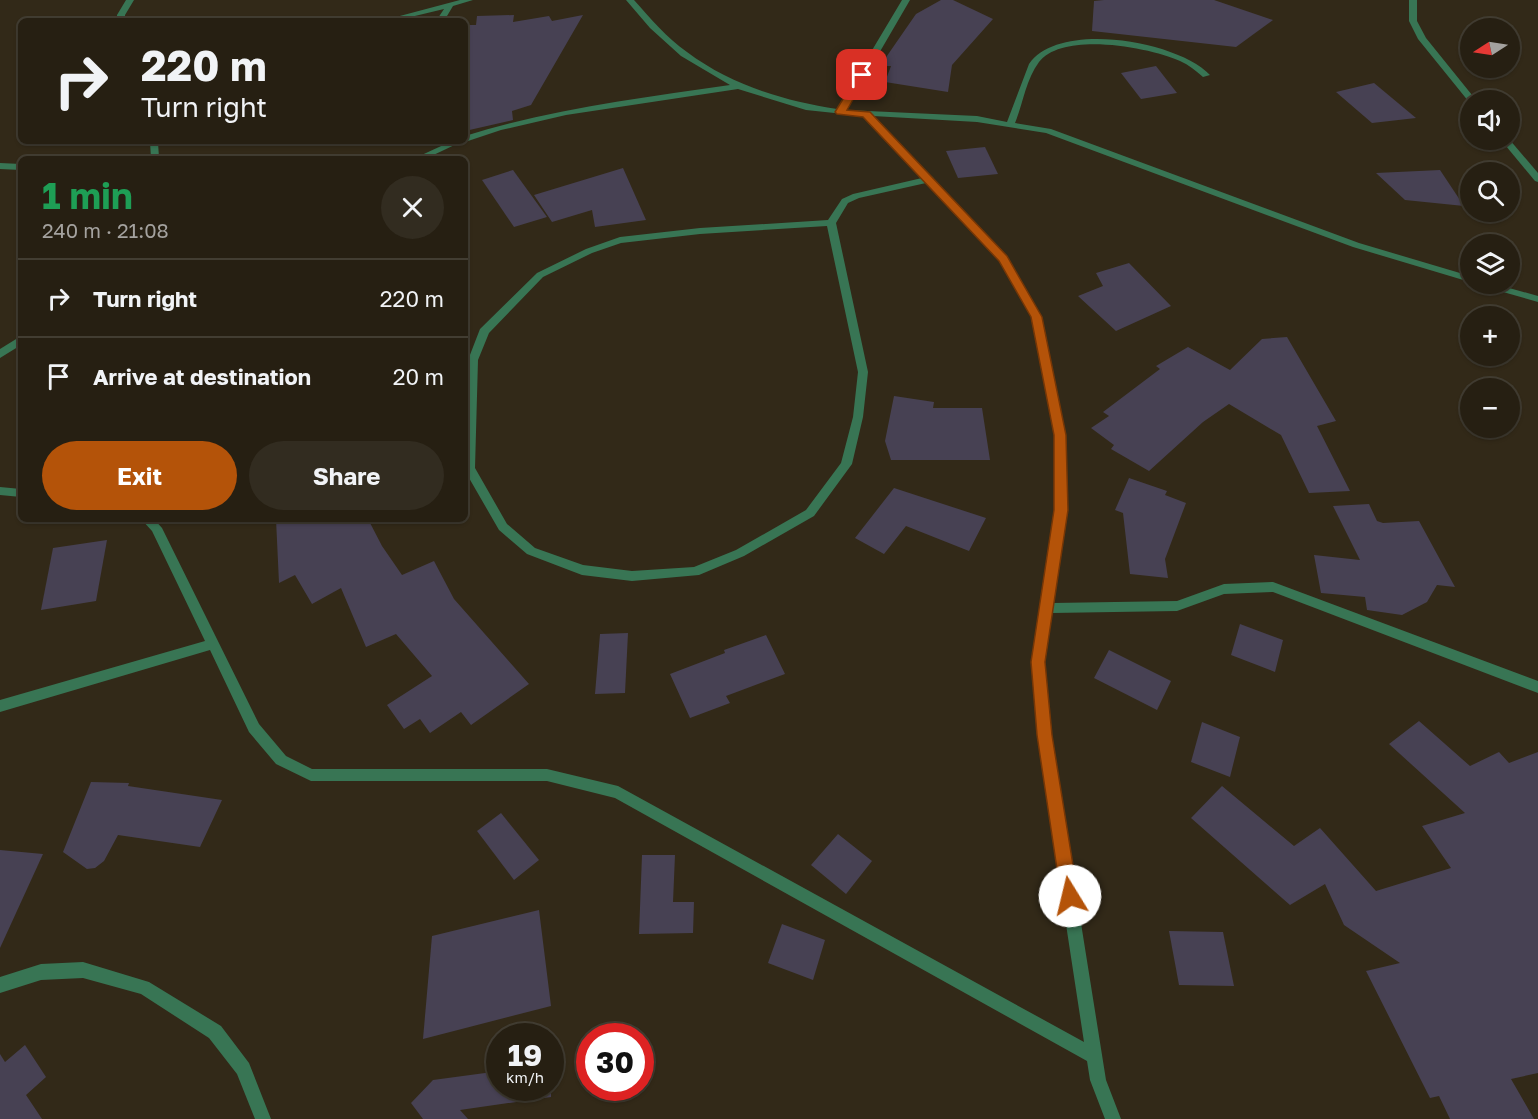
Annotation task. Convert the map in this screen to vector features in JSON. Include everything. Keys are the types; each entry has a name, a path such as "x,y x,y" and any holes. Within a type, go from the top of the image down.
{"street":[{"path":"121,18 130,0"},
{"path":"397,18 469,0"},
{"path":"630,0 653,26 684,54 738,86 806,107 840,112 977,119 1048,131 1356,245 1460,276"},
{"path":"840,112 906,0"},
{"path":"1413,0 1413,21 1422,39 1464,90"},
{"path":"442,18 450,5"},
{"path":"1011,123 1036,60 1045,53 1063,46 1099,42 1153,49 1183,59 1206,75"},
{"path":"468,138 499,127 555,114 738,86"},
{"path":"866,114 1004,259 1036,317 1060,435 1061,510 1038,662 1044,735 1098,1080 1113,1119"},
{"path":"424,156 452,144"},
{"path":"1513,150 1538,179"},
{"path":"0,166 18,167"},
{"path":"831,223 700,231 620,240 589,251 540,275 533,281 484,331 473,360 469,468 503,527 531,550 582,570 632,576 694,572 740,553 810,513 846,464 858,417 863,372 831,223 845,201 856,196 930,179"},
{"path":"1520,294 1538,299"},
{"path":"0,354 18,342"},
{"path":"0,491 18,493"},
{"path":"150,522 156,528 254,728 281,760 312,775 547,775 618,792 1095,1057"},
{"path":"1047,608 1177,606 1236,587 1273,587 1538,687"},
{"path":"0,706 213,644"},
{"path":"0,984 41,972 83,970 144,987 215,1032 243,1069 263,1119"}],"building":[{"path":"941,0 953,0 993,19 952,65 948,92 885,82 891,66 880,66 916,14"},
{"path":"1214,0 1273,20 1236,47 1092,31 1094,1"},
{"path":"514,15 513,22 549,16 552,21 583,15 531,105 512,111 513,120 468,130 468,25 476,25 477,16"},
{"path":"1156,66 1177,93 1141,99 1121,73"},
{"path":"1374,83 1416,118 1372,123 1336,92"},
{"path":"985,147 998,174 958,178 946,151"},
{"path":"623,168 646,220 595,227 592,210 552,222 534,195"},
{"path":"513,170 547,217 514,227 482,180"},
{"path":"1440,170 1460,200 1460,206 1405,200 1376,173"},
{"path":"1129,263 1171,306 1116,331 1078,296 1103,286 1096,273"},
{"path":"1287,337 1336,421 1317,426 1350,491 1309,493 1281,435 1229,404 1203,422 1149,471 1111,449 1114,445 1091,428 1109,416 1103,412 1160,369 1156,366 1188,347 1230,370 1262,339"},
{"path":"894,396 934,402 933,408 982,408 990,460 891,460 885,441"},
{"path":"1129,478 1167,491 1165,495 1186,503 1165,559 1168,578 1130,574 1123,513 1115,510"},
{"path":"894,488 986,518 969,551 906,526 884,554 855,538"},
{"path":"1369,504 1377,521 1383,523 1419,521 1455,587 1437,585 1427,602 1402,615 1367,610 1365,597 1321,593 1314,555 1360,560 1333,506"},
{"path":"276,522 370,522 382,546 402,575 434,561 454,599 529,684 471,725 461,712 430,733 420,719 404,729 387,705 432,676 396,634 366,647 341,588 312,604 295,575 279,583"},
{"path":"107,540 96,601 41,610 53,548"},
{"path":"1240,624 1283,640 1275,672 1231,655"},
{"path":"628,633 625,693 595,694 600,634"},
{"path":"766,635 785,674 726,696 730,703 690,718 670,674 725,653 724,650"},
{"path":"1109,650 1171,681 1157,710 1094,678"},
{"path":"1419,721 1470,766 1499,752 1509,763 1538,752 1538,1073 1511,1079 1534,1119 1450,1119 1439,1096 1430,1098 1366,971 1400,963 1344,925 1325,884 1290,905 1191,818 1222,786 1294,846 1320,828 1376,891 1451,868 1422,826 1465,813 1389,744"},
{"path":"1202,722 1240,737 1230,777 1191,762"},
{"path":"91,782 129,783 128,786 222,800 200,847 118,835 104,861 95,868 87,869 63,852"},
{"path":"501,813 539,860 514,880 477,831"},
{"path":"838,834 872,861 846,894 811,865"},
{"path":"0,850 43,854 0,948"},
{"path":"642,855 675,855 673,902 694,902 693,933 639,934"},
{"path":"539,910 551,1006 423,1039 432,936"},
{"path":"782,924 825,940 813,980 768,963"},
{"path":"1169,931 1223,932 1234,986 1179,985"},
{"path":"25,1045 46,1077 26,1095 42,1119 0,1119 0,1054 5,1062"},
{"path":"486,1073 486,1101 523,1101 460,1110 468,1119 423,1119 411,1103 433,1080"}],"route":[{"path":"862,75 840,112 866,114 930,179 1004,259 1036,317 1060,435 1061,510 1038,662 1044,735 1070,896"}]}
